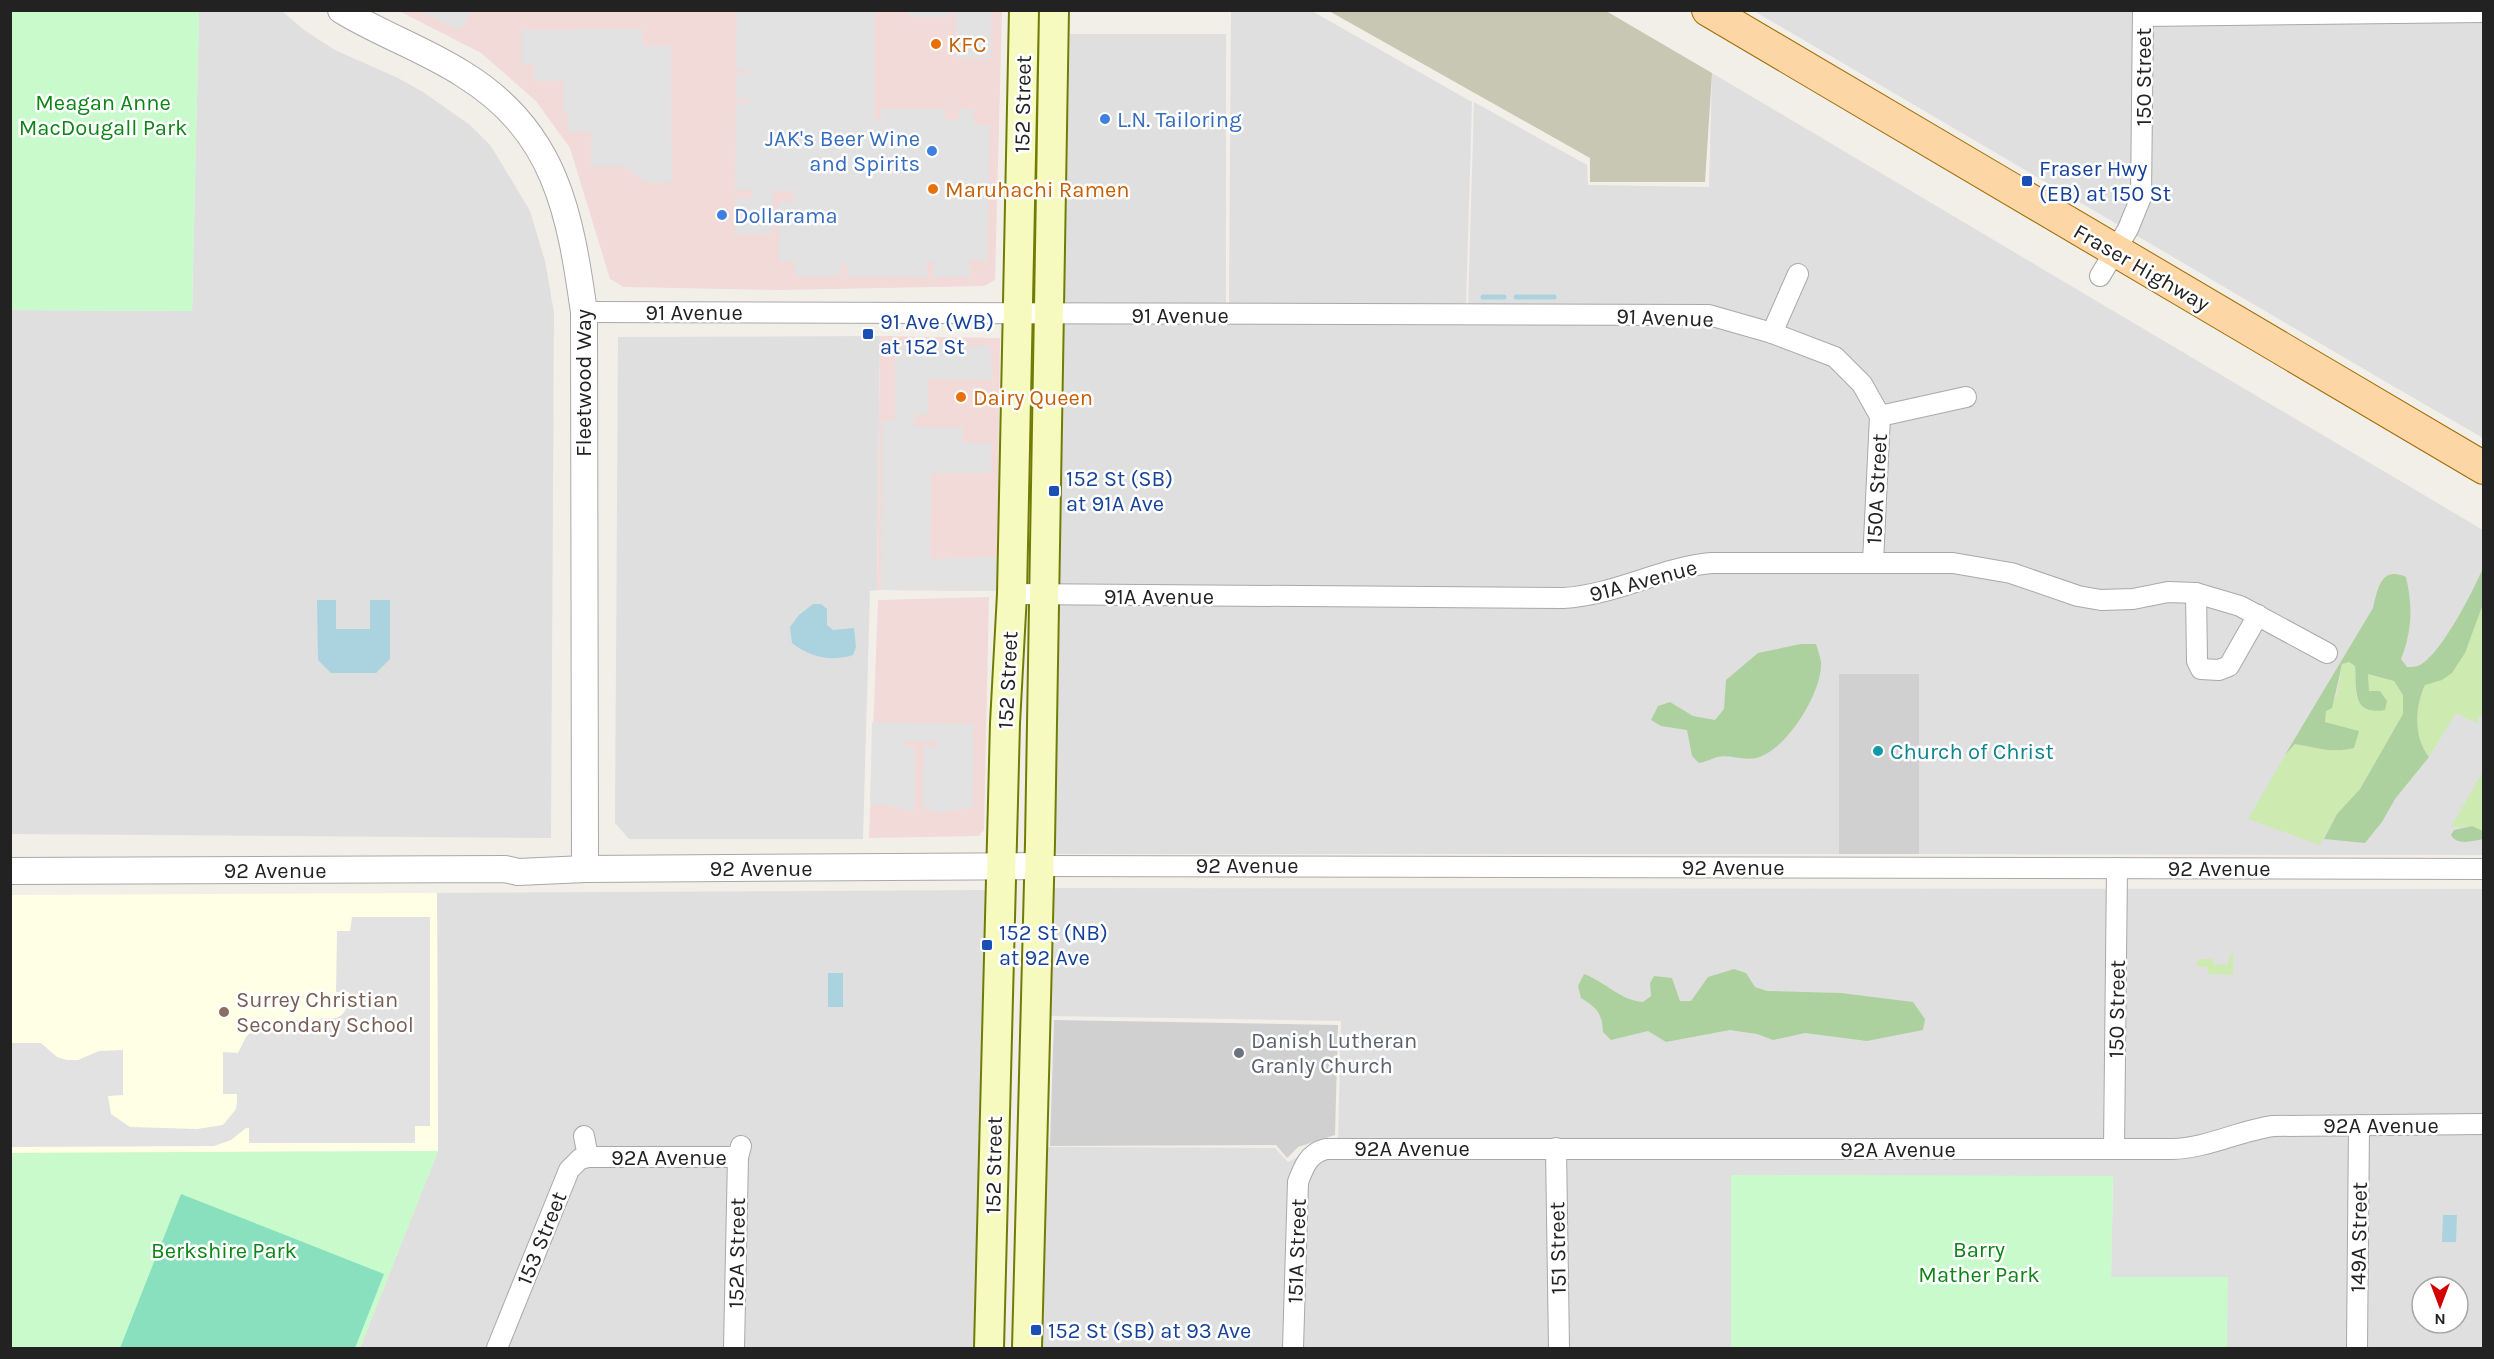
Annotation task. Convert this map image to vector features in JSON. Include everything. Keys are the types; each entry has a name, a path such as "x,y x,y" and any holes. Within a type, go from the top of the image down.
{"main road":[{"path":"1024,10 1054,11"},
{"name":"152 Street","path":"989,1348 1005,723 1012,594 1024,10"},
{"name":"Fraser Highway","path":"1708,10 2107,264 2484,468"},
{"name":"152 Street","path":"1027,1348 1039,866 1054,11"}],"street":[{"name":"Fleetwood Way","path":"341,10 463,74 496,99 530,137 553,173 564,202 575,246 584,312 585,869"},
{"path":"2143,13 2484,12"},
{"name":"150 Street","path":"2107,264 2141,197 2143,13"},
{"path":"1772,333 1798,274"},
{"name":"91 Avenue","path":"584,312 1709,315 1772,333"},
{"name":"150A Street","path":"1772,333 1835,357 1862,384 1880,416 1873,562"},
{"name":"150A Street","path":"1880,416 1966,397"},
{"name":"91A Avenue","path":"1012,594 1563,598 1595,595 1698,565 1953,563 1988,567 2078,597 2101,600 2133,599 2168,592 2196,592 2224,599 2327,653"},
{"path":"2196,592 2197,662 2201,669 2219,670 2229,666 2258,615"},
{"name":"92 Avenue","path":"10,871 504,869 518,872 585,869 1001,866 2484,869"},
{"name":"150 Street","path":"2114,1149 2117,868"},
{"name":"92A Avenue","path":"1311,1156 1319,1151 1334,1148 2114,1149 2202,1147 2240,1132 2273,1126 2484,1124"},
{"name":"149A Street","path":"2357,1348 2359,1125"},
{"path":"584,1136 588,1157"},
{"name":"151 Street","path":"1556,1148 1559,1348"},
{"name":"92A Avenue","path":"588,1157 739,1151"},
{"name":"152A Street","path":"734,1348 739,1151"},
{"name":"151A Street","path":"1293,1348 1298,1182 1311,1156"},
{"name":"153 Street","path":"497,1348 568,1170 580,1160 588,1157"}],"shaded area":[{"path":"199,11 282,11 304,30 335,50 398,78 423,92 470,125 491,146 530,211 545,261 554,313 551,838 11,834 10,310 192,311"},
{"path":"399,11 1002,11 995,280 984,286 781,290 624,287 610,279 570,148 536,101 481,53"},
{"path":"420,11 471,11 460,31"},
{"path":"737,11 875,11 874,120 881,120 881,109 945,109 945,120 959,120 959,109 973,109 974,125 990,125 987,260 970,260 970,277 934,277 934,261 927,262 927,277 847,276 847,263 840,263 840,276 795,276 795,262 779,261 779,202 793,202 793,191 773,191 772,234 735,234 735,199 752,198 752,190 735,190 736,103 750,103 749,99 736,99 737,73 750,73 750,70 736,69"},
{"path":"909,11 949,11 949,17 909,17"},
{"path":"956,11 991,11 991,58 956,58"},
{"path":"1231,11 1312,11 1472,102 1466,305 1229,303"},
{"path":"1329,11 1606,11 1712,73 1705,182 1590,182 1590,158"},
{"path":"1754,11 2483,11 2483,438 2386,382"},
{"path":"642,29 643,46 671,46 672,182 646,183 625,166 591,166 591,132 568,132 568,116 563,110 563,81 534,81 534,65 522,64 522,30"},
{"path":"1070,34 1226,34 1226,305 1468,308 1474,102 1587,165 1588,185 1709,187 1712,73 2483,530 2483,855 1919,854 1919,674 1839,675 1839,854 1052,854"},
{"path":"880,336 877,590 870,591 863,839 629,839 615,823 618,337"},
{"path":"880,336 1000,338 997,591 877,590"},
{"path":"895,345 917,345 917,353 919,346 990,346 992,380 928,379 928,414 914,415 914,425 916,427 963,428 963,443 991,443 991,473 931,473 930,557 933,559 997,557 997,591 881,590 882,420 895,420"},
{"path":"989,597 984,830 979,836 869,838 878,600"},
{"path":"1839,674 1919,674 1919,854 1839,854"},
{"path":"872,722 974,724 973,807 938,813 922,807 924,745 937,747 938,741 904,741 903,744 915,748 914,812 883,804 870,805"},
{"path":"1052,888 2483,889 2483,1348 2227,1348 2227,1277 2111,1277 2113,1177 1731,1176 1731,1348 1042,1348 1046,1147 1275,1148 1288,1162 1338,1137 1341,1021 1049,1016"},
{"path":"987,890 976,1348 360,1348 438,1151 437,893"},
{"name":"Surrey Christian Secondary School","path":"437,893 438,1151 11,1153 10,895"},
{"path":"352,917 430,917 430,1126 415,1126 415,1143 249,1143 249,1128 246,1128 231,1140 214,1146 11,1147 11,1043 41,1043 57,1057 67,1060 78,1060 99,1051 123,1050 123,1095 108,1096 111,1114 130,1127 197,1129 223,1125 236,1109 237,1094 223,1094 223,1052 238,1053 246,1037 259,1025 272,1021 336,1018 342,1015 350,1003 349,992 336,992 337,931 350,931"},
{"path":"1054,1020 1338,1025 1335,1135 1298,1147 1287,1158 1276,1145 1050,1146"}],"green space":[{"name":"Meagan Anne MacDougall Park","path":"11,10 199,11 192,311 11,310"},
{"path":"2483,568 2483,604 2465,653 2452,673 2442,680 2425,685 2419,703 2418,731 2429,757 2395,799 2382,822 2365,843 2324,839 2337,814 2360,789 2403,714 2403,695 2394,681 2368,674 2369,691 2380,691 2387,701 2385,710 2366,709 2361,705 2356,692 2355,666 2349,662 2342,664 2332,708 2326,711 2325,722 2359,731 2354,748 2331,750 2295,744 2285,755 2373,608 2382,581 2391,574 2406,577 2410,598 2410,619 2401,659 2407,667 2414,667 2429,658 2438,648 2464,606"},
{"path":"2483,604 2484,713 2478,718 2478,724 2456,713 2429,757 2420,740 2417,722 2419,703 2425,685 2439,680 2458,664"},
{"path":"1801,644 1816,644 1821,662 1816,688 1793,730 1772,750 1762,756 1751,759 1722,756 1699,763 1692,756 1687,730 1661,726 1651,720 1658,706 1670,702 1693,716 1715,720 1724,709 1726,680 1758,653"},
{"path":"2349,662 2355,666 2356,697 2369,691 2368,674 2394,681 2403,695 2403,714 2360,789 2337,814 2320,845 2248,819 2285,755 2295,744 2331,750 2354,748 2358,731 2325,723 2326,711 2337,695 2342,664"},
{"path":"2483,771 2483,831 2472,826 2451,827"},
{"path":"2472,826 2483,831 2483,839 2461,842 2451,835 2454,830"},
{"path":"2233,953 2233,975 2208,974 2207,967 2196,966 2199,959 2212,959 2214,964 2228,965 2230,954"},
{"path":"1734,969 1746,973 1755,987 1767,991 1841,993 1913,1002 1925,1019 1923,1030 1867,1041 1805,1033 1773,1040 1757,1034 1730,1030 1666,1042 1648,1031 1611,1040 1603,1032 1598,1012 1581,998 1578,986 1584,974 1627,998 1643,1002 1651,996 1650,983 1654,976 1672,978 1680,1001 1691,1001 1708,977"},
{"name":"Berkshire Park","path":"438,1151 360,1348 11,1348 10,1153"},
{"name":"Barry Mather Park","path":"1731,1175 2113,1176 2111,1277 2228,1277 2227,1348 1731,1348"},
{"path":"181,1194 384,1274 355,1348 120,1348"}],"water":[{"path":"317,600 336,600 336,629 370,629 370,600 390,600 390,659 376,673 331,673 318,660"},
{"path":"813,604 821,604 827,609 827,625 833,630 854,628 856,647 853,655 837,658 821,657 806,652 792,643 790,627 799,615"},
{"path":"828,973 843,973 843,1007 828,1007"},
{"path":"2443,1215 2457,1215 2456,1242 2442,1242"}],"waterway":[{"path":"1483,297 1504,297"},
{"path":"1516,297 1554,297"}],"place":[{"name":"KFC","path":"936,44"},
{"name":"L.N. Tailoring","path":"1105,119"},
{"name":"JAK's Beer Wine and Spirits","path":"932,151"},
{"name":"Fraser Hwy (EB) at 150 St","path":"2027,181"},
{"name":"Maruhachi Ramen","path":"933,189"},
{"name":"Dollarama","path":"722,215"},
{"name":"91 Ave (WB) at 152 St","path":"868,334"},
{"name":"Dairy Queen","path":"961,397"},
{"name":"152 St (SB) at 91A Ave","path":"1054,491"},
{"name":"Church of Christ","path":"1878,751"},
{"name":"152 St (NB) at 92 Ave","path":"987,945"},
{"name":"Surrey Christian Secondary School","path":"224,1012"},
{"name":"Danish Lutheran Granly Church","path":"1239,1053"},
{"name":"152 St (SB) at 93 Ave","path":"1036,1330"}]}
